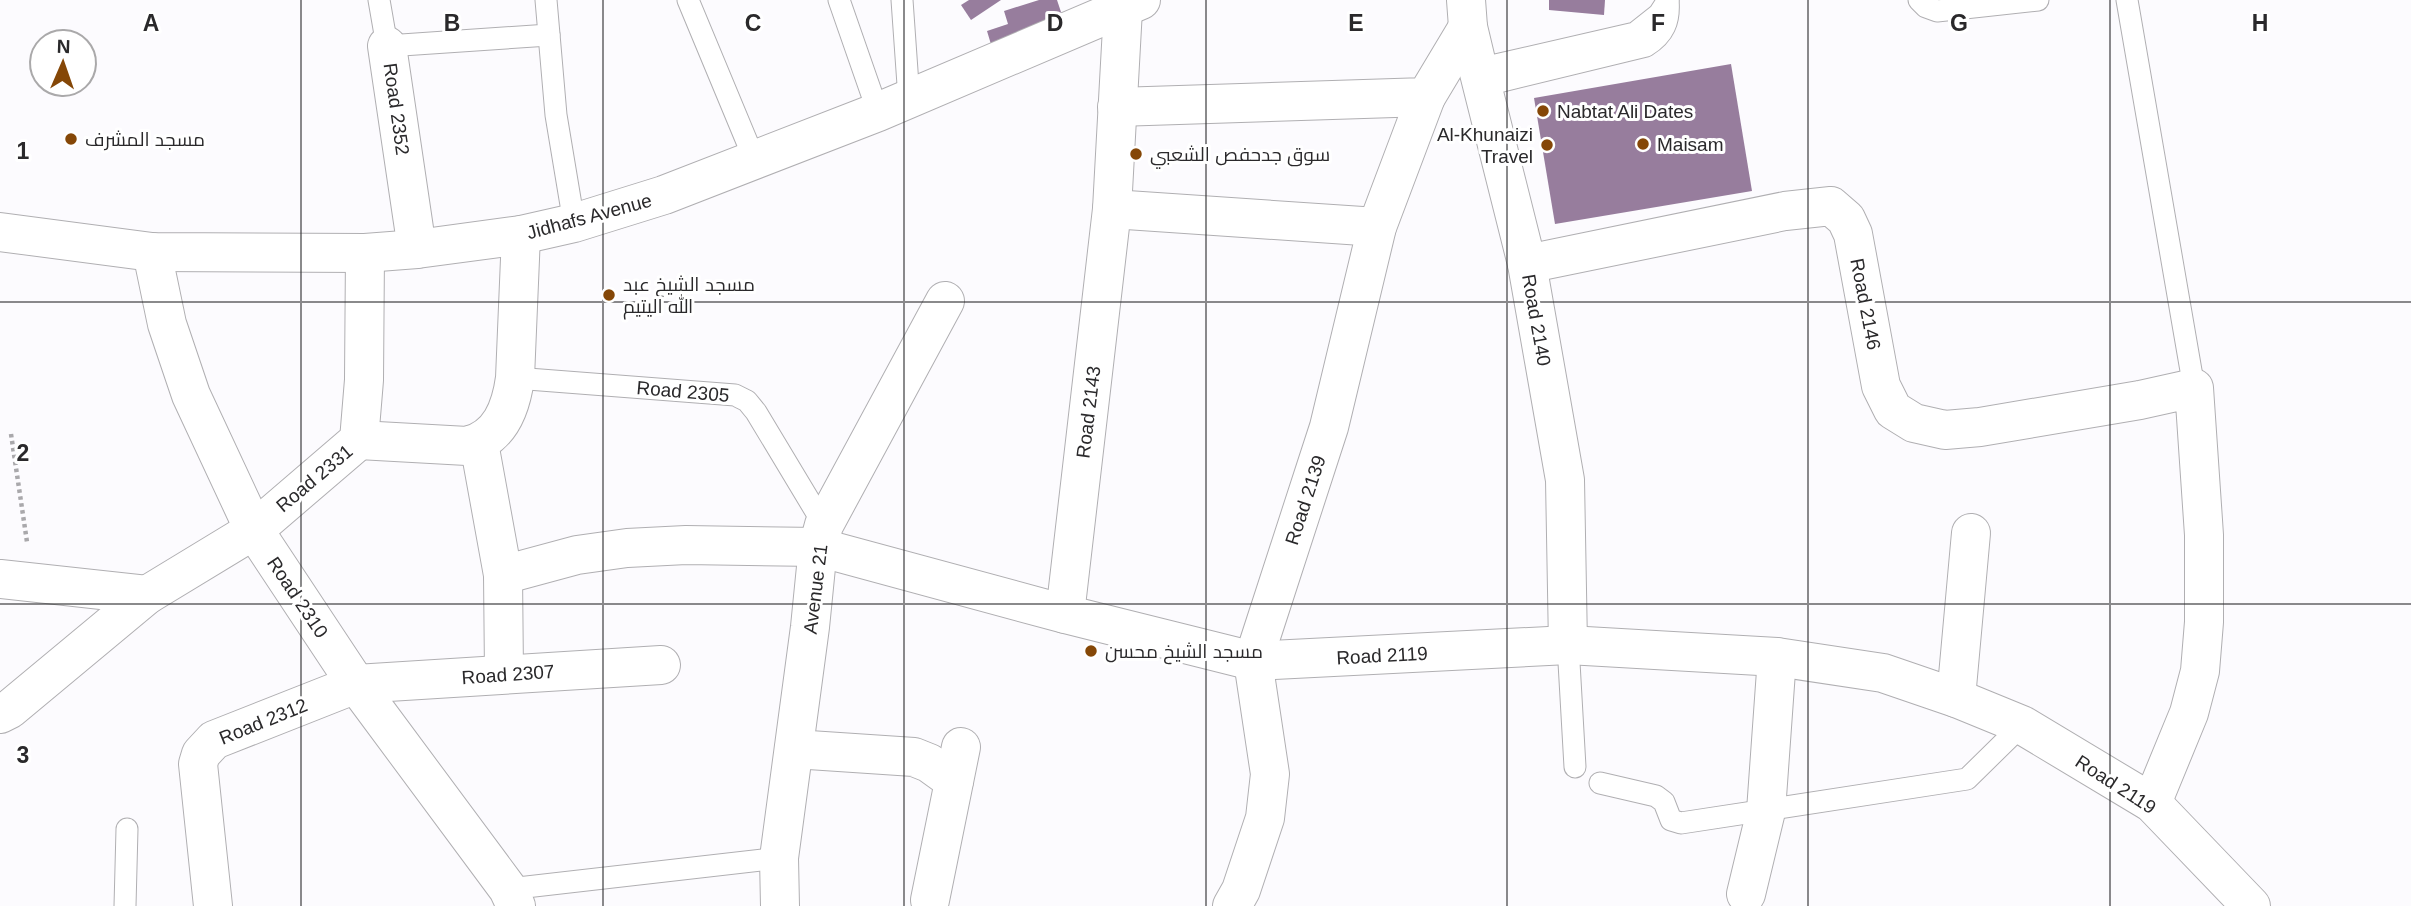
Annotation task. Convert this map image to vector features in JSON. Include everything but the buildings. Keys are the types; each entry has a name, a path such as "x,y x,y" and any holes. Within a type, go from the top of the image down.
{"street":[{"name":"Jidhafs Avenue","path":"0,232 152,252 365,253 417,249 521,234 574,223 664,195 755,161 1132,5"},
{"name":"Road 2143","path":"1065,614 1112,209 1116,107 1132,5"},
{"path":"1116,107 1426,97 1467,13"},
{"name":"Road 2140","path":"1467,13 1480,78 1527,264 1565,480 1568,645"},
{"name":"Road 2352","path":"387,46 417,249"},
{"name":"Road 2139","path":"1233,906 1265,818 1270,775 1253,661 1329,427 1377,226 1426,97"},
{"name":"Road 2146","path":"1527,264 1785,211 1831,206 1846,219 1853,234 1881,386 1893,410 1914,423 1945,430 1980,427 2140,400 2194,388"},
{"path":"1112,209 1377,226"},
{"path":"359,440 454,446 479,443 492,434 502,422 513,398 521,234"},
{"name":"Road 2310","path":"152,252 167,324 191,395 254,530 356,684 512,898"},
{"name":"Road 2331","path":"0,714 10,709 147,594 254,530 359,440 365,380 365,253"},
{"name":"Avenue 21","path":"780,906 779,858 821,536 944,301"},
{"path":"2152,803 2189,713 2200,671 2204,622 2204,535 2194,388"},
{"path":"479,443 503,575 504,673"},
{"path":"1956,698 1971,533"},
{"path":"503,575 577,555 626,548 821,536"},
{"name":"Road 2119","path":"821,536 1065,614 1253,661 1568,645 1777,657 1882,673 1956,698 2022,725 2152,803 2250,906"},
{"path":"16,580 147,594"},
{"path":"1745,894 1766,811 1777,657"},
{"name":"Road 2307","path":"356,684 504,673 661,666"},
{"name":"Road 2312","path":"213,906 198,764 201,754 214,740 356,684"},
{"path":"794,749 914,757 929,762 958,764 930,900"}],"lane":[{"path":"379,0 387,46"},
{"path":"546,0 556,115 574,223"},
{"path":"688,0 755,161"},
{"path":"839,0 893,106"},
{"path":"893,106 902,0"},
{"path":"1480,78 1635,33 1659,14 1668,0"},
{"path":"1919,0 1926,8 1937,11 2038,0"},
{"path":"2127,0 2194,388"},
{"name":"Road 2352","path":"387,46 549,35"},
{"name":"Road 2305","path":"515,378 735,394 747,401 756,412 821,536"},
{"path":"1568,645 1575,767"},
{"path":"1600,783 1656,796 1664,802 1671,820 1681,824 1967,779 2022,725"},
{"path":"125,906 127,829"},
{"path":"512,898 779,858"}],"path":[{"path":"11,434 16,580"}],"place":[{"name":"Nabtat Ali Dates","path":"1543,111"},
{"name":"مسجد المشرف","path":"71,139"},
{"name":"Maisam","path":"1643,144"},
{"name":"Al-Khunaizi Travel","path":"1547,145"},
{"name":"سوق جدحفص الشعبي","path":"1136,154"},
{"name":"مسجد الشيخ عبد الله اليتيم","path":"609,295"},
{"name":"مسجد الشيخ محسن","path":"1091,651"}]}
